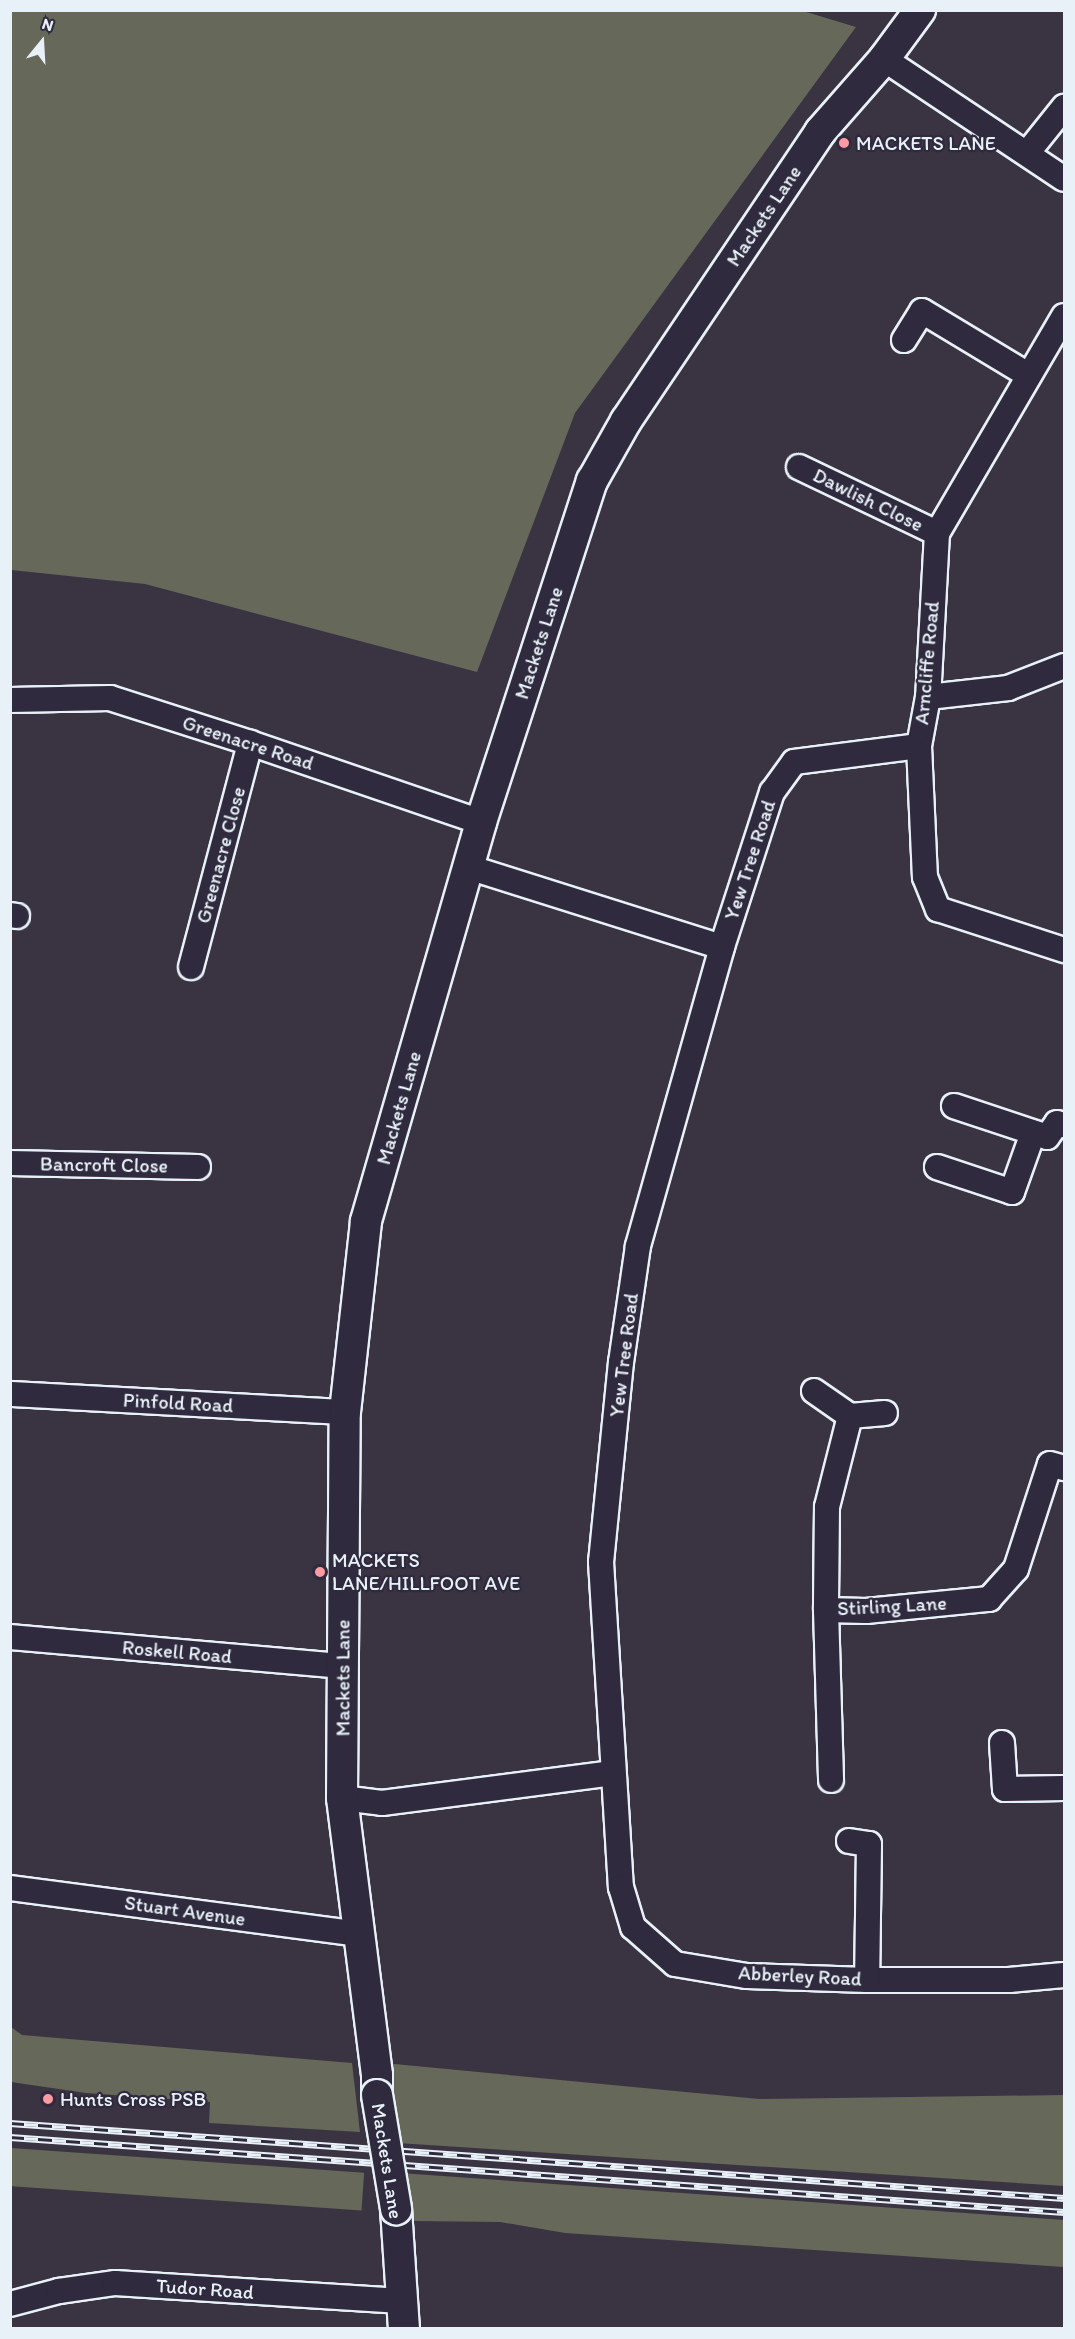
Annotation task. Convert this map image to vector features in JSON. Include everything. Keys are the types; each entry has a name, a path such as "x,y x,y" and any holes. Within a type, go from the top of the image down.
{"street":[{"name":"Mackets Lane","path":"403,2315 396,2209 377,2095 377,2075 342,1798 345,1412 366,1221 481,822 592,482 626,421 820,132 884,59 920,10"},
{"path":"884,59 1028,152 1065,179"},
{"path":"1028,152 1065,107"},
{"path":"904,340 922,311 1028,375"},
{"name":"Arncliffe Road","path":"1065,315 937,533 928,697 919,746 925,877 938,909 1065,950"},
{"name":"Dawlish Close","path":"799,467 937,533"},
{"path":"928,697 1008,688 1065,666"},
{"name":"Greenacre Road","path":"10,700 110,698 481,822"},
{"name":"Greenacre Close","path":"191,966 250,743"},
{"name":"Yew Tree Road","path":"619,1846 601,1562 621,1362 638,1246 722,947 772,792 794,762 919,746"},
{"path":"468,867 722,947"},
{"path":"954,1106 1047,1137 1057,1123 1065,1125"},
{"path":"937,1167 1012,1192 1033,1133"},
{"name":"Bancroft Close","path":"10,1163 199,1166"},
{"path":"814,1391 850,1416 885,1413"},
{"name":"Pinfold Road","path":"10,1394 345,1412"},
{"name":"Stirling Lane","path":"850,1416 827,1506 826,1610 866,1611 989,1599 1016,1569 1050,1464 1065,1468"},
{"path":"826,1610 831,1780"},
{"name":"Roskell Road","path":"10,1637 343,1666"},
{"path":"1002,1743 1005,1789 1065,1788"},
{"path":"342,1798 381,1803 613,1773"},
{"path":"849,1841 869,1844 867,1980"},
{"name":"Abberley Road","path":"619,1846 621,1887 633,1926 675,1964 747,1976 867,1980 1009,1980 1065,1975"},
{"name":"Stuart Avenue","path":"10,1887 359,1935"},
{"name":"Tudor Road","path":"10,2304 59,2291 115,2283 403,2315"}],"green space":[{"path":"11,11 803,11 856,27 575,413 477,672 145,584 11,570"},
{"path":"11,2027 22,2035 352,2063 360,2132 209,2123 210,2102 86,2093 11,2082"},
{"path":"384,2063 759,2099 1064,2095 1064,2186 397,2143"},
{"path":"11,2148 364,2173 361,2211 10,2186"},
{"path":"400,2173 1064,2220 1064,2267 565,2233 500,2222 410,2221"}],"railway":[{"path":"10,2123 1064,2198"},
{"path":"10,2137 1064,2212"}],"place":[{"name":"MACKETS LANE","path":"844,143"},
{"name":"MACKETS LANE/HILLFOOT AVE","path":"320,1572"},
{"name":"Hunts Cross PSB","path":"48,2099"}]}
